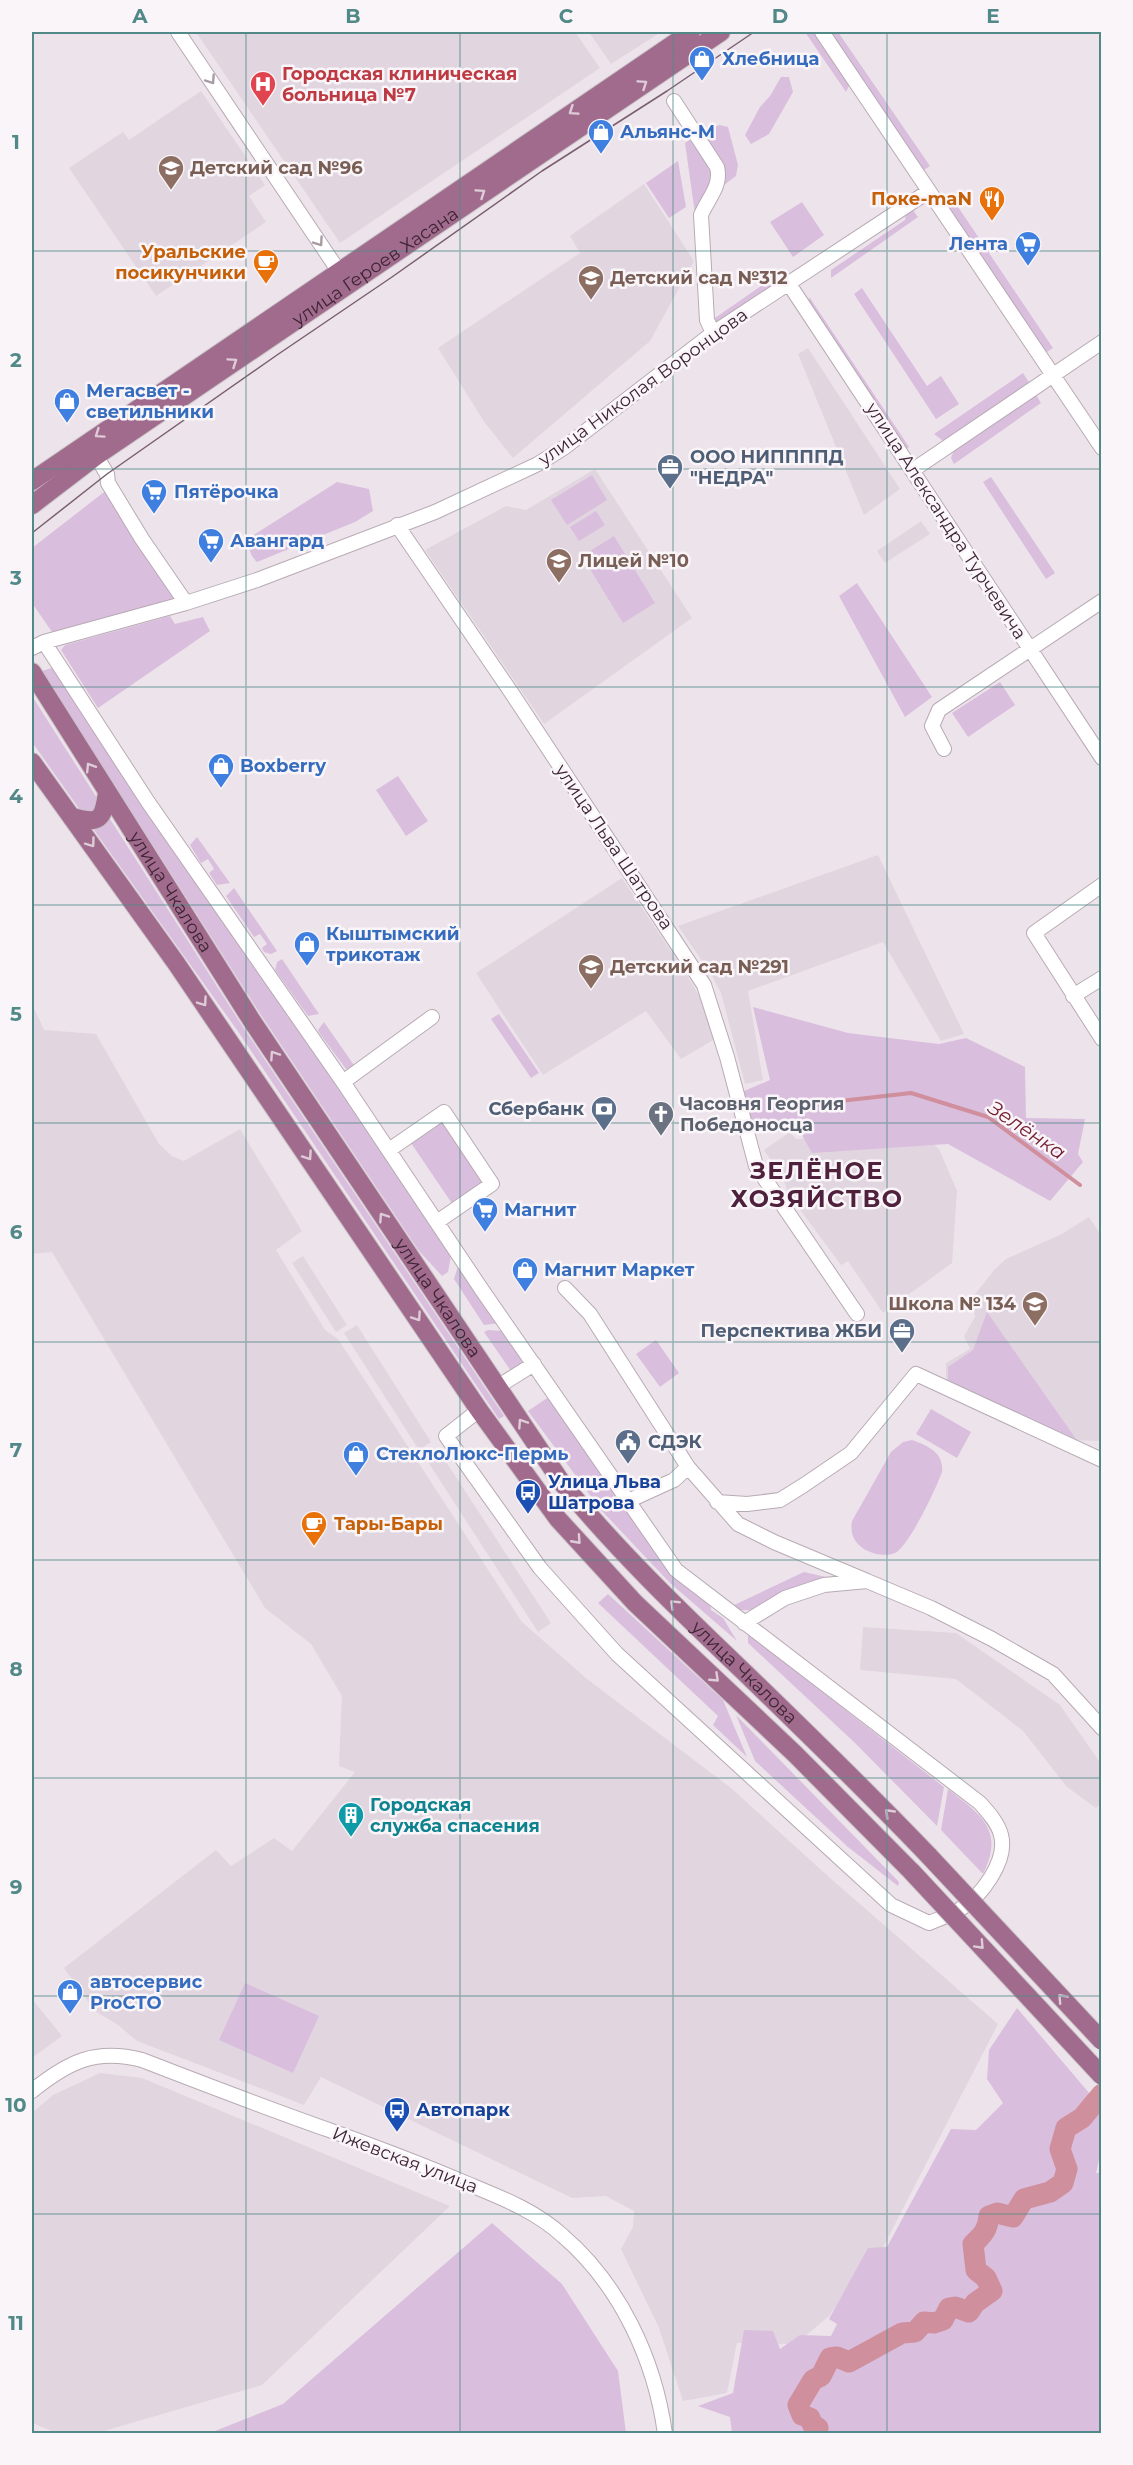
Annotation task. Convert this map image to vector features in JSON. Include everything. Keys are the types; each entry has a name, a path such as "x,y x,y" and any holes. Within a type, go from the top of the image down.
{"main road":[{"name":"улица Героев Хасана","path":"32,505 343,277 691,32"},
{"name":"улица Героев Хасана","path":"32,481 721,32"},
{"name":"улица Чкалова","path":"32,672 258,1030 562,1483 595,1523 648,1579 867,1791 1101,2041"},
{"name":"улица Чкалова","path":"32,762 227,1036 479,1410 558,1519 635,1603 795,1754 912,1872 1101,2076"},
{"path":"72,817 89,821 99,819 104,812 107,793"}],"street":[{"path":"178,32 343,277"},
{"path":"822,32 1101,448"},
{"path":"674,101 717,167 720,177 718,186 707,199 701,215 706,320 713,333"},
{"name":"улица Николая Воронцова","path":"38,645 186,603 257,580 435,512 538,464 565,447 713,333 929,192"},
{"name":"улица Александра Турчевича","path":"789,284 1101,758"},
{"path":"913,470 1101,342"},
{"path":"96,456 107,474 108,483 186,603"},
{"name":"улица Льва Шатрова","path":"397,525 513,695 704,985 727,1057 756,1166 857,1314"},
{"path":"944,749 932,726 939,710 1101,601"},
{"path":"38,645 343,1082 676,1570 980,1803 1002,1836 999,1856 990,1881 960,1909 929,1923 891,1905 617,1654 540,1568 446,1436 479,1410"},
{"path":"1101,885 1034,933 1101,1039"},
{"path":"1073,996 1101,980"},
{"path":"343,1082 432,1017"},
{"path":"388,1150 444,1112 492,1184 437,1221"},
{"path":"565,1288 590,1314 688,1467 738,1524 774,1542 867,1581"},
{"path":"497,1387 534,1364"},
{"path":"717,1502 747,1504 780,1500 804,1485 851,1453 916,1374 1101,1460"},
{"path":"628,1501 674,1480 688,1467"},
{"name":"улица Чкалова","path":"744,1623 784,1598 824,1585 867,1581 931,1608 1053,1674 1100,1723"},
{"name":"Ижевская улица","path":"32,2091 54,2073 82,2060 104,2055 123,2055 420,2163 529,2211 564,2236 586,2258 612,2292 634,2330 654,2380 665,2433"}],"shaded area":[{"path":"196,32 575,32 600,68 340,243"},
{"path":"589,32 661,32 611,64"},
{"path":"805,32 816,32 848,79 849,86 846,92"},
{"path":"830,32 838,32 930,166 924,170"},
{"path":"781,77 789,77 793,92 769,134 751,144 745,135 760,107 770,96"},
{"name":"Детский сад №96","path":"201,91 265,185 249,196 266,222 156,296 69,168 123,132 129,140"},
{"path":"720,125 728,127 738,165 736,176 720,188 698,132"},
{"path":"695,136 715,177 695,214 685,143"},
{"path":"678,161 686,207 669,218 646,183"},
{"name":"Детский сад №312","path":"644,184 694,261 650,341 513,458 485,423 438,348 580,253 570,236"},
{"path":"952,198 1053,348 1044,354 944,204"},
{"path":"802,202 824,235 793,257 770,222"},
{"path":"912,209 918,217 831,278 831,270 905,220 906,213"},
{"path":"774,277 780,286 717,323 712,320"},
{"path":"862,288 927,386 941,376 959,404 936,419 854,294"},
{"path":"810,298 909,447 903,451 804,302"},
{"path":"808,348 900,489 864,515 798,354"},
{"path":"1023,373 1030,384 947,439 943,441 934,434"},
{"path":"1035,393 1041,403 954,464 951,458 954,450"},
{"name":"Лицей №10","path":"595,469 692,618 544,724 425,550 506,506 526,510"},
{"path":"592,475 607,500 567,525 551,500"},
{"path":"991,477 1055,573 1046,579 983,482"},
{"path":"337,482 369,489 373,511 355,522 257,562 250,550 252,536"},
{"path":"108,489 178,598 52,632 32,603 32,548"},
{"path":"596,511 605,525 579,541 570,527"},
{"path":"921,521 930,534 885,563 877,551"},
{"path":"614,536 655,603 623,623 582,556"},
{"path":"857,583 932,697 905,717 839,596"},
{"path":"170,616 175,624 203,617 210,631 98,708 61,650 65,645"},
{"path":"55,667 435,1224 431,1227 451,1256 448,1272 442,1276 419,1251 261,1015 42,671"},
{"path":"1000,682 1015,705 968,737 952,713"},
{"path":"32,696 97,798 98,803 94,811 90,813 80,810 32,742"},
{"path":"398,776 428,821 406,836 376,790"},
{"path":"110,819 243,1027 504,1416 499,1419 237,1030 94,830"},
{"path":"197,837 230,883 217,885 209,873 214,869 208,859 201,863 190,845"},
{"path":"878,855 964,1034 941,1041 883,942 748,991 763,1080 745,1084 721,993 711,974 678,926"},
{"name":"Детский сад №291","path":"622,878 705,1006 715,1039 681,1059 646,1011 543,1075 476,973"},
{"path":"234,888 277,951 271,954 264,952 262,948 267,944 260,934 254,937 226,896"},
{"path":"282,959 319,1014 308,1016 275,970 277,962"},
{"path":"32,1004 44,1030 96,1034 159,1144 172,1156 184,1161 240,1129 302,1231 276,1250 325,1330 338,1339 522,1622 587,1679 731,1788 830,1878 998,2024 876,2261 855,2276 830,2315 796,2344 737,2343 727,2393 683,2401 659,2328 621,2249 633,2227 634,2211 606,2196 572,2198 321,2077 304,2105 137,2041 118,2025 95,2011 64,1968 216,1850 231,1866 274,1838 292,1851 355,1772 339,1766 342,1696 311,1644 265,1608 52,1252 32,1254"},
{"path":"753,1007 848,1033 939,1044 966,1038 1025,1067 1026,1118 1085,1119 1078,1154 1083,1162 1050,1201 948,1144 812,1153 798,1128 751,1130 744,1091 770,1080"},
{"path":"499,1014 539,1073 531,1078 491,1019"},
{"path":"324,1022 356,1068 346,1069 320,1034 318,1030"},
{"path":"444,1117 487,1181 453,1205 409,1140"},
{"path":"790,1132 796,1139 919,1132 939,1149 957,1191 952,1263 883,1313 848,1261 841,1265 790,1196 782,1177 764,1150"},
{"name":"Школа № 134","path":"1089,1217 1101,1235 1101,1441 1071,1440 946,1383 946,1363 970,1349 964,1336 975,1317 972,1298 995,1269 1006,1259 1062,1234"},
{"path":"303,1256 347,1325 336,1332 292,1263"},
{"path":"460,1259 501,1323 484,1325 454,1279"},
{"path":"987,1312 1076,1439 948,1382 948,1367 973,1350"},
{"path":"357,1325 431,1442 419,1450 344,1333"},
{"path":"501,1331 512,1347 517,1345 522,1358 521,1365 511,1371 484,1332"},
{"path":"656,1340 679,1373 660,1387 636,1354"},
{"path":"550,1396 663,1562 710,1604 711,1610 723,1618 737,1641 670,1583 601,1510 528,1411"},
{"path":"931,1409 971,1432 957,1458 916,1434"},
{"path":"912,1440 938,1455 942,1472 922,1516 901,1548 887,1555 871,1552 855,1540 851,1529 852,1521 891,1452 903,1442"},
{"path":"441,1454 551,1623 538,1632 428,1462"},
{"path":"804,1572 826,1577 750,1610 735,1610 732,1606"},
{"path":"608,1594 723,1700 747,1757 713,1725 718,1716 598,1603"},
{"path":"863,1627 956,1633 1060,1705 1101,1764 1101,1804 1096,1808 1067,1787 1023,1731 956,1679 860,1670"},
{"path":"748,1634 944,1787 937,1826 855,1743 748,1643"},
{"path":"736,1715 899,1882 898,1886 848,1847 755,1761"},
{"path":"948,1789 970,1807 986,1825 991,1846 983,1874 941,1830"},
{"path":"245,1983 319,2016 293,2073 219,2040"},
{"path":"32,1999 62,2036 32,2058"},
{"path":"1017,2008 1101,2107 1101,2151 1096,2173 1102,2173 1101,2433 732,2433 730,2417 698,2406 733,2393 744,2330 773,2331 780,2349 800,2335 831,2336 837,2324 829,2319 868,2248 887,2247 951,2129 976,2130 1003,2103 987,2079 989,2050"},
{"path":"100,2073 142,2078 450,2206 262,2385 97,2433 57,2433 32,2423 32,2113 53,2095"},
{"path":"492,2223 562,2284 618,2371 626,2433 210,2433 283,2404"}],"waterway":[{"name":"Зелёнка","path":"814,1104 911,1093 988,1117 1080,1185"},
{"path":"816,2434 818,2428 812,2424 810,2418 802,2415 798,2405 813,2380 821,2376 830,2358 837,2357 849,2362 902,2333 915,2332 924,2322 934,2323 943,2320 949,2308 955,2307 969,2312 975,2303 992,2291 986,2278 976,2270 973,2244 984,2232 989,2216 997,2213 1013,2217 1024,2199 1050,2192 1063,2183 1067,2169 1060,2149 1066,2128 1082,2118 1102,2094"}],"tram line":[{"path":"32,533 107,474 542,171 754,32"}],"place":[{"name":"Хлебница","path":"702,82"},
{"name":"Городская клиническая больница №7","path":"263,107"},
{"name":"Альянс-М","path":"601,155"},
{"name":"Детский сад №96","path":"171,191"},
{"name":"Поке-maN","path":"992,222"},
{"name":"Лента","path":"1028,267"},
{"name":"Уральские посикунчики","path":"266,285"},
{"name":"Детский сад №312","path":"591,301"},
{"name":"Мегасвет - светильники","path":"67,424"},
{"name":"ООО НИППППД \"НЕДРА\"","path":"670,490"},
{"name":"Пятёрочка","path":"154,515"},
{"name":"Авангард","path":"211,564"},
{"name":"Лицей №10","path":"559,584"},
{"name":"Boxberry","path":"221,789"},
{"name":"Кыштымский трикотаж","path":"307,967"},
{"name":"Детский сад №291","path":"591,990"},
{"name":"Сбербанк","path":"604,1132"},
{"name":"Часовня Георгия Победоносца","path":"661,1137"},
{"name":"Магнит","path":"485,1233"},
{"name":"Магнит Маркет","path":"525,1293"},
{"name":"Школа № 134","path":"1035,1327"},
{"name":"Перспектива ЖБИ","path":"902,1354"},
{"name":"СДЭК","path":"628,1465"},
{"name":"СтеклоЛюкс-Пермь","path":"356,1477"},
{"name":"Улица Льва Шатрова","path":"528,1515"},
{"name":"Тары-Бары","path":"314,1547"},
{"name":"Городская служба спасения","path":"351,1838"},
{"name":"автосервис ProСТО","path":"70,2015"},
{"name":"Автопарк","path":"397,2133"}],"district":[{"name":"ЗЕЛЁНОЕ ХОЗЯЙСТВО","path":"817,1185"}]}
